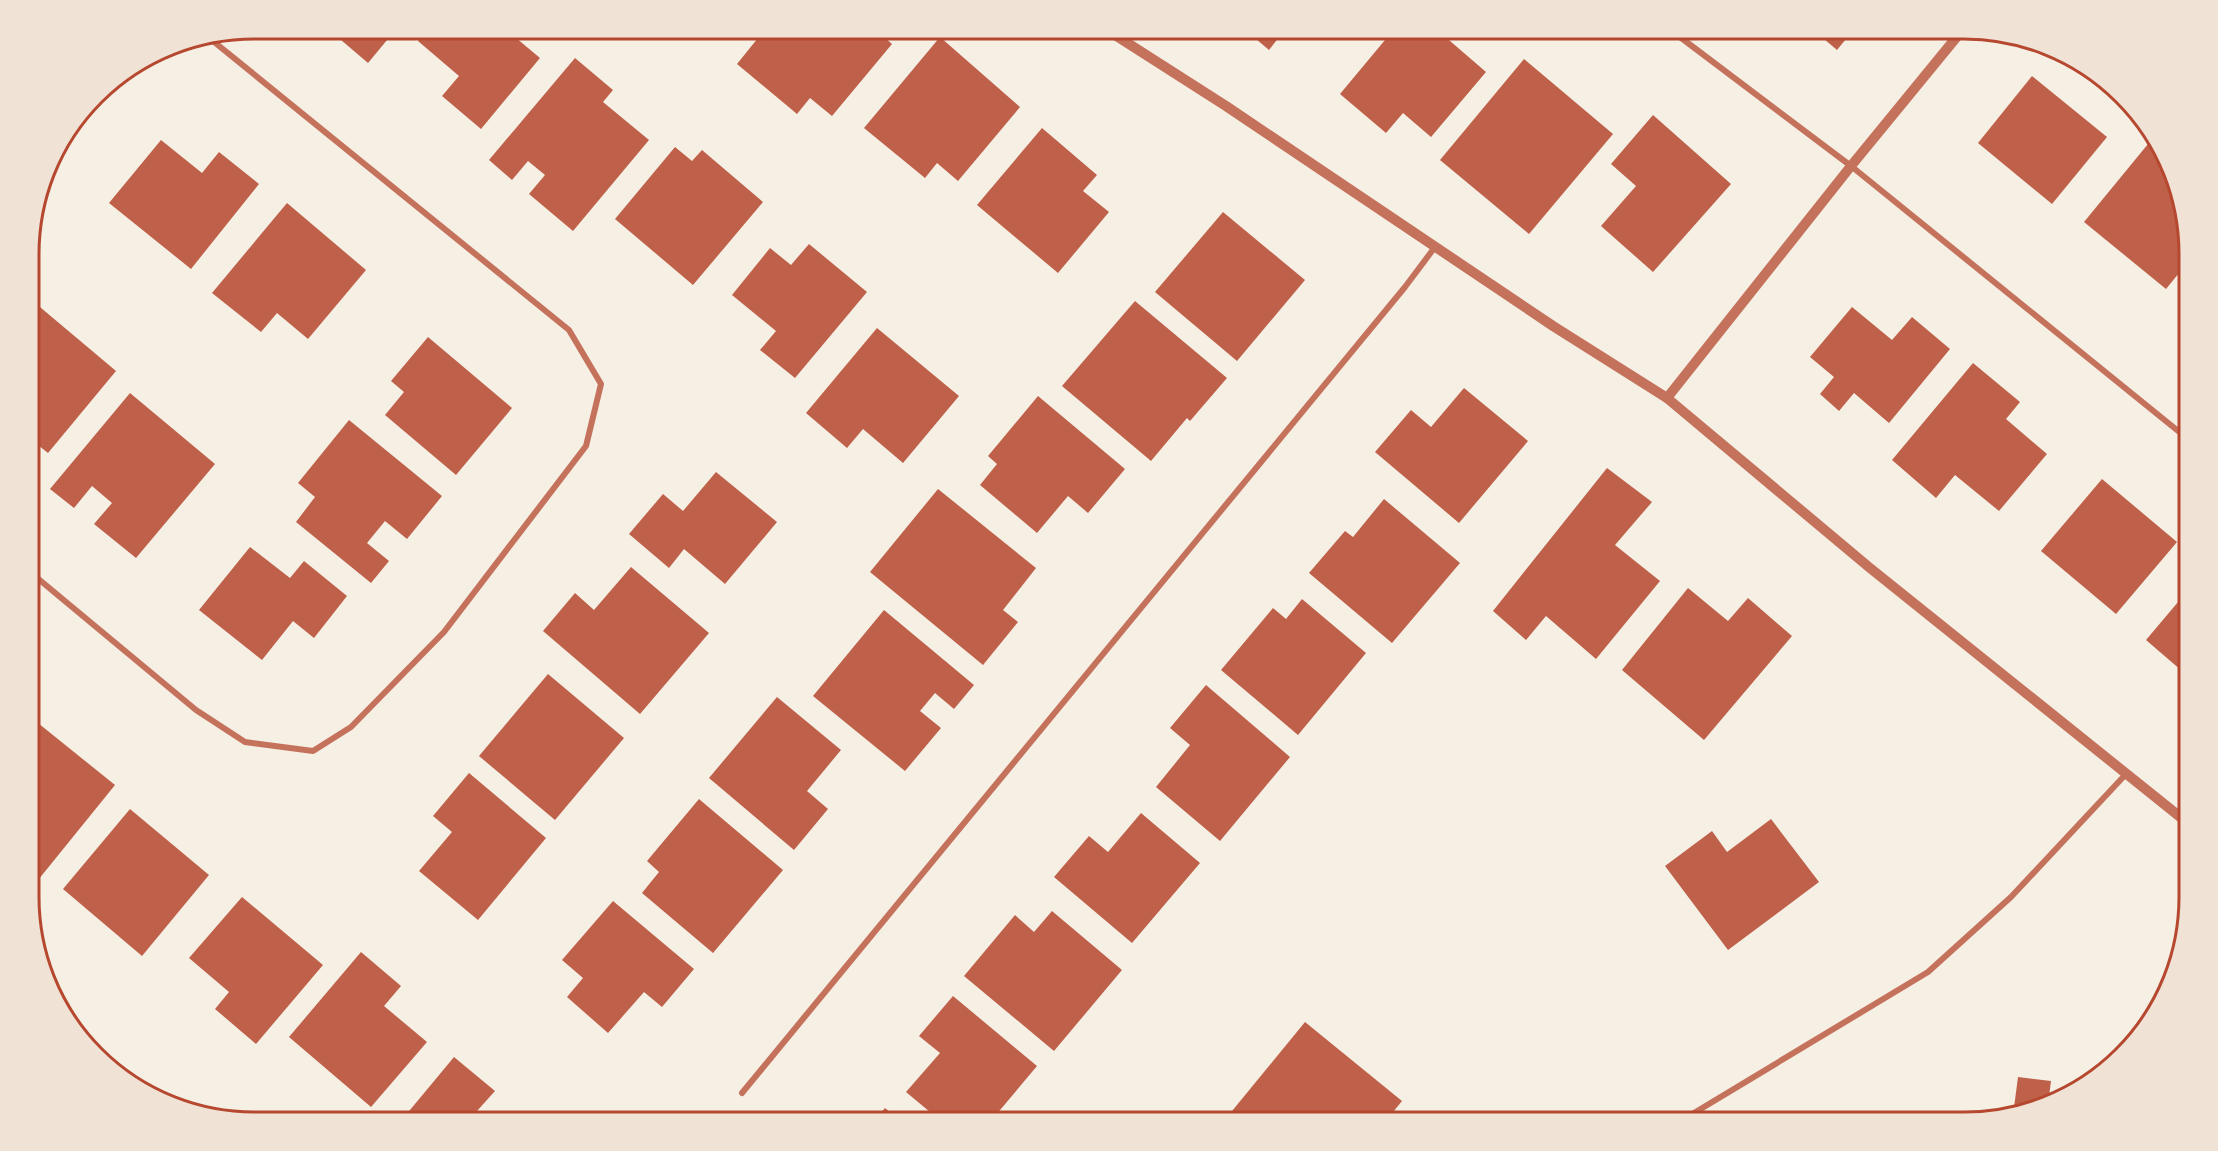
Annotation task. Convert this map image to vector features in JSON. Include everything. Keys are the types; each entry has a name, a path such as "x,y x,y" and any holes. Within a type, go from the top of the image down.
{"street":[{"path":"1121,39 1236,113 1552,326 1667,398 1870,568 2179,816"},
{"path":"1683,39 1851,166 2179,432"},
{"path":"1667,398 1955,39"},
{"path":"39,579 196,710 244,742 314,751 351,727 444,632 586,446 601,384 569,330 214,43"},
{"path":"742,1093 1405,287 1435,247"},
{"path":"1696,1112 1928,972 2011,897 2127,774"}],"building":[{"path":"340,39 388,39 368,63"},
{"path":"420,39 517,39 540,58 481,129 442,96 459,76 418,41"},
{"path":"757,39 886,39 892,44 832,116 810,98 797,114 737,64"},
{"path":"938,39 942,39 1020,107 958,181 937,163 925,178 864,128"},
{"path":"1256,39 1278,39 1269,50"},
{"path":"1386,39 1448,39 1486,72 1431,137 1403,113 1386,133 1340,94"},
{"path":"1824,39 1846,39 1837,50"},
{"path":"575,58 613,90 603,102 649,140 573,231 529,194 545,175 528,161 512,180 489,160"},
{"path":"1524,59 1613,134 1529,234 1440,160"},
{"path":"2032,76 2107,137 2052,204 1978,143"},
{"path":"1653,115 1731,184 1653,272 1601,226 1636,186 1611,164"},
{"path":"1042,128 1097,175 1083,191 1109,212 1058,273 977,205"},
{"path":"161,140 202,173 219,152 259,184 191,269 109,203"},
{"path":"2148,144 2163,171 2172,198 2179,240 2179,273 2166,289 2084,222"},
{"path":"675,147 692,161 702,150 763,202 693,285 615,219"},
{"path":"287,203 366,270 308,339 277,313 261,332 212,293"},
{"path":"1223,212 1305,280 1237,361 1155,292"},
{"path":"809,244 867,292 795,378 760,350 776,331 732,295 770,248 791,265"},
{"path":"1135,301 1227,378 1190,421 1187,418 1151,461 1062,386"},
{"path":"39,306 116,371 48,453 39,446"},
{"path":"1852,307 1892,340 1912,317 1950,349 1889,423 1854,393 1839,411 1820,394 1834,377 1810,357"},
{"path":"877,328 959,396 903,463 863,429 847,448 806,413"},
{"path":"428,337 512,408 456,475 385,415 404,392 391,381"},
{"path":"1973,363 2020,402 2006,419 2047,454 1999,511 1955,475 1936,498 1892,460"},
{"path":"1464,388 1528,441 1459,523 1375,452 1411,410 1431,427"},
{"path":"130,393 215,464 136,558 94,524 112,503 92,486 74,508 50,489"},
{"path":"1038,396 1125,469 1088,513 1068,496 1037,533 980,485 997,464 988,456"},
{"path":"349,420 442,496 407,539 385,521 367,543 389,561 371,583 296,522 315,497 298,483"},
{"path":"1607,468 1652,502 1615,545 1660,581 1596,659 1546,616 1526,640 1493,611"},
{"path":"716,472 777,522 725,584 684,549 669,568 629,534 663,494 683,511"},
{"path":"2102,479 2177,542 2116,614 2041,551"},
{"path":"938,489 1036,568 1003,610 1018,622 983,665 870,572"},
{"path":"1384,499 1460,563 1392,643 1309,573 1345,531 1353,537"},
{"path":"250,547 290,578 304,561 347,596 314,638 293,621 262,660 199,610"},
{"path":"631,567 709,633 640,714 543,631 575,593 594,610"},
{"path":"1688,588 1728,621 1748,598 1792,636 1704,740 1622,670"},
{"path":"1302,599 1366,653 1298,735 1221,670 1273,608 1286,619"},
{"path":"2179,601 2179,668 2146,640"},
{"path":"884,610 974,685 954,709 935,693 920,711 941,728 905,771 813,696"},
{"path":"548,674 624,738 555,820 479,756"},
{"path":"1206,685 1290,757 1220,841 1156,787 1190,745 1170,728"},
{"path":"777,697 841,750 807,791 828,809 794,850 709,778"},
{"path":"39,724 115,785 39,879"},
{"path":"469,773 546,838 478,920 419,871 452,832 433,816"},
{"path":"699,799 783,870 713,953 642,893 659,872 647,861"},
{"path":"130,809 209,875 142,956 63,889"},
{"path":"1141,813 1200,863 1132,943 1054,877 1089,836 1108,852"},
{"path":"1771,819 1819,882 1728,950 1665,866 1712,831 1727,852"},
{"path":"242,897 323,965 256,1044 215,1009 229,992 189,958"},
{"path":"613,901 694,969 662,1007 644,992 608,1033 567,997 583,978 562,960"},
{"path":"1052,911 1122,970 1054,1051 964,976 1015,915 1034,932"},
{"path":"361,952 401,986 384,1006 427,1042 371,1107 289,1037"},
{"path":"953,996 1037,1066 998,1112 930,1112 906,1092 940,1053 919,1036"},
{"path":"1305,1022 1402,1101 1393,1112 1231,1112"},
{"path":"454,1057 495,1091 478,1112 408,1112"},
{"path":"2018,1077 2051,1081 2049,1095 2014,1106"}]}
